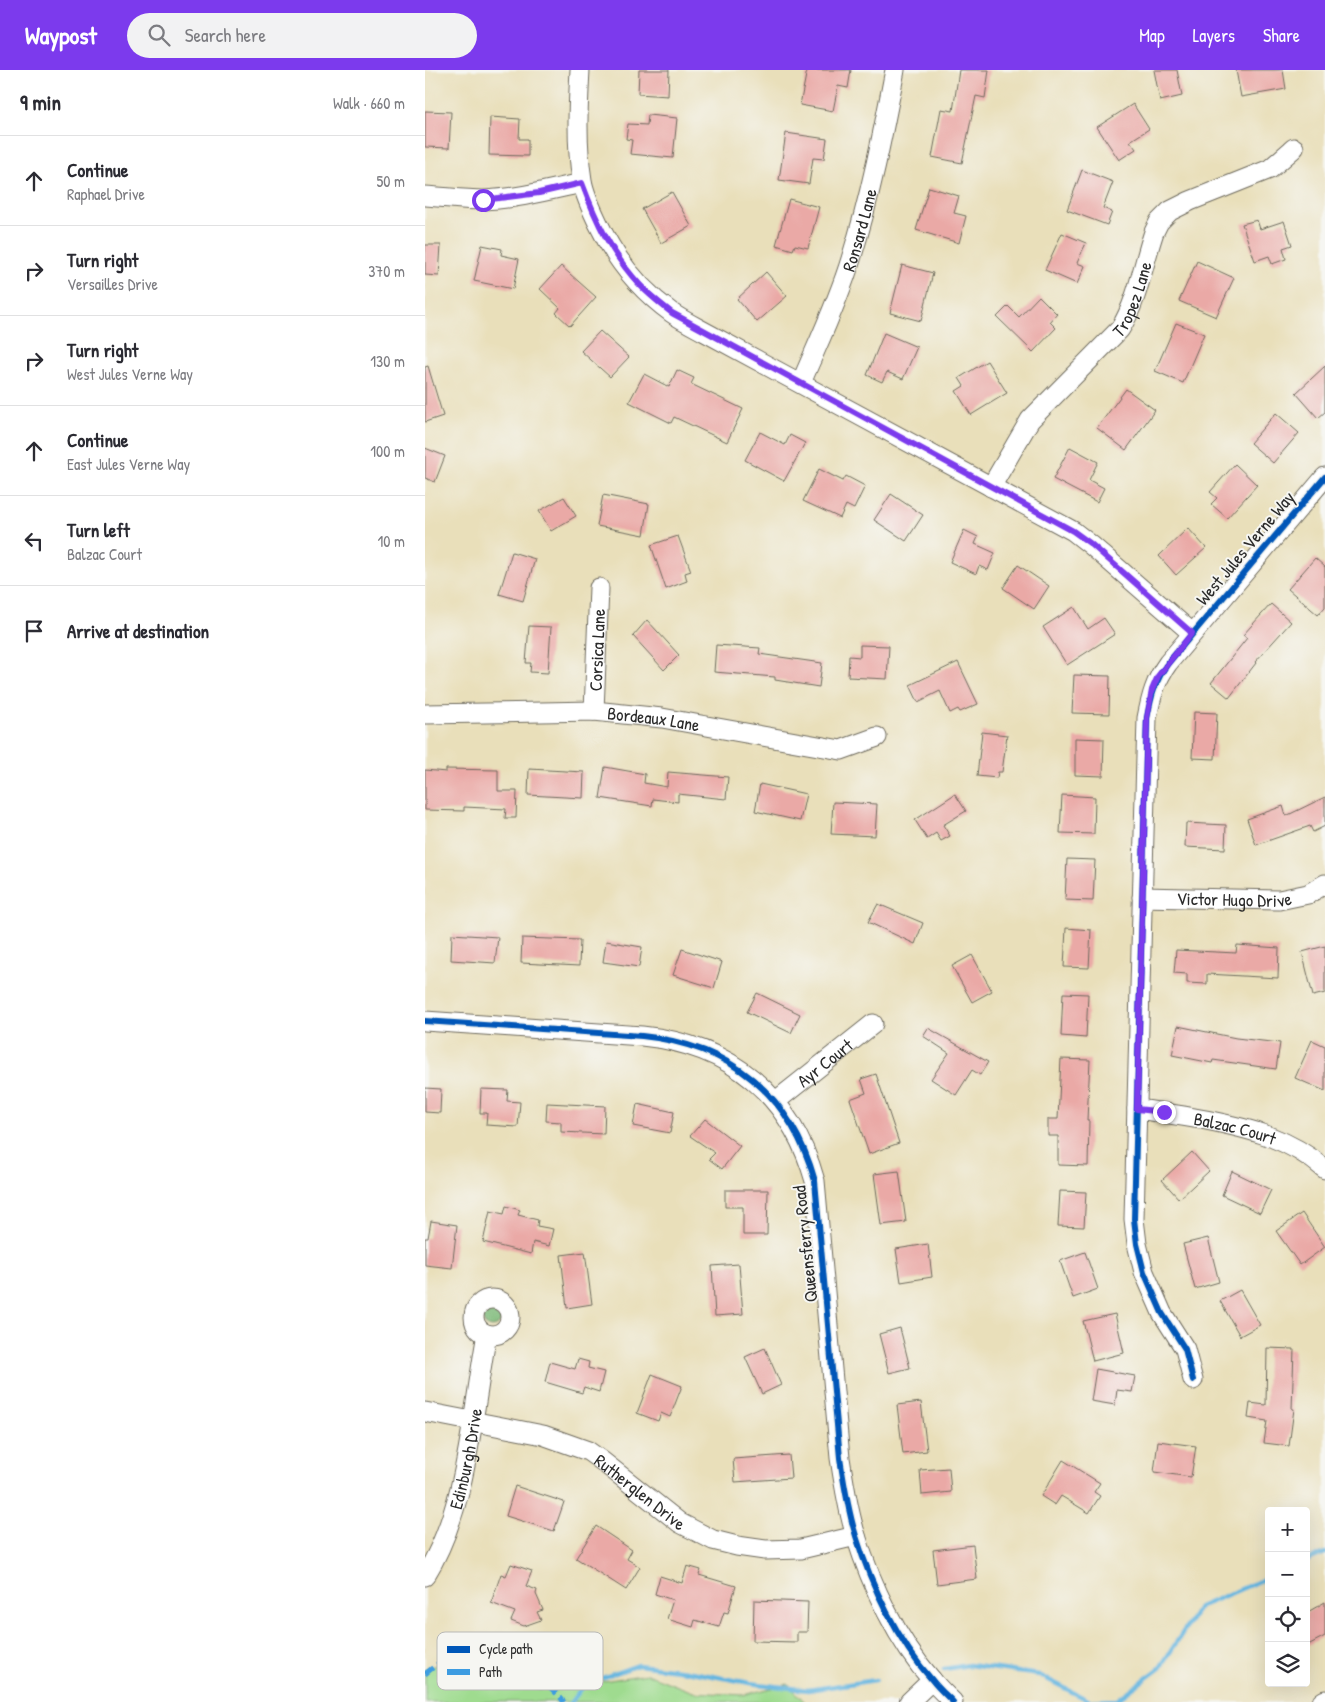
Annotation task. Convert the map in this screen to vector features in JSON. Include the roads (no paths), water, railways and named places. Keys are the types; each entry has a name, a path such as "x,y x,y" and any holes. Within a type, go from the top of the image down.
{"street":[{"path":"580,70 577,123 582,183 606,239 624,267 641,286 672,313 1073,531 1091,544 1192,633"},
{"name":"Ronsard Lane","path":"801,383 851,260 874,170 895,70"},
{"name":"Tropez Lane","path":"991,487 1030,420 1120,329 1127,318 1154,232 1159,222 1170,211 1190,200 1271,169 1293,148"},
{"path":"425,196 492,199 539,193 582,183"},
{"name":"West Jules Verne Way","path":"1193,1380 1185,1349 1152,1294 1137,1244 1134,1219 1147,718 1149,704 1158,676 1325,476"},
{"name":"Corsica Lane","path":"594,711 599,588"},
{"name":"Bordeaux Lane","path":"425,714 594,711 661,718 841,750 877,737"},
{"name":"Victor Hugo Drive","path":"1142,897 1279,900 1308,894 1325,884"},
{"name":"Queensferry Road","path":"425,1021 642,1036 676,1041 701,1049 726,1061 742,1071 776,1101 801,1141 815,1181 840,1458 856,1536 886,1610 907,1645 932,1680 953,1702"},
{"name":"Ayr Court","path":"776,1101 873,1024"},
{"name":"Balzac Court","path":"1137,1109 1164,1112 1267,1134 1306,1154 1325,1169"},
{"name":"Edinburgh Drive","path":"425,1576 450,1526 458,1497 487,1334"},
{"name":"Rutherglen Drive","path":"425,1412 543,1435 588,1452 680,1523 713,1540 765,1550 801,1549 856,1536"},
{"path":"909,1702 932,1680"}],"waterway":[{"path":"1310,1559 1325,1553"},
{"path":"944,1669 969,1665 1039,1675 1090,1701 1117,1700 1160,1668 1199,1607 1265,1579"},
{"path":"603,1678 638,1665 686,1671 750,1683 808,1690 876,1680"},
{"path":"571,1702 580,1690"}]}
